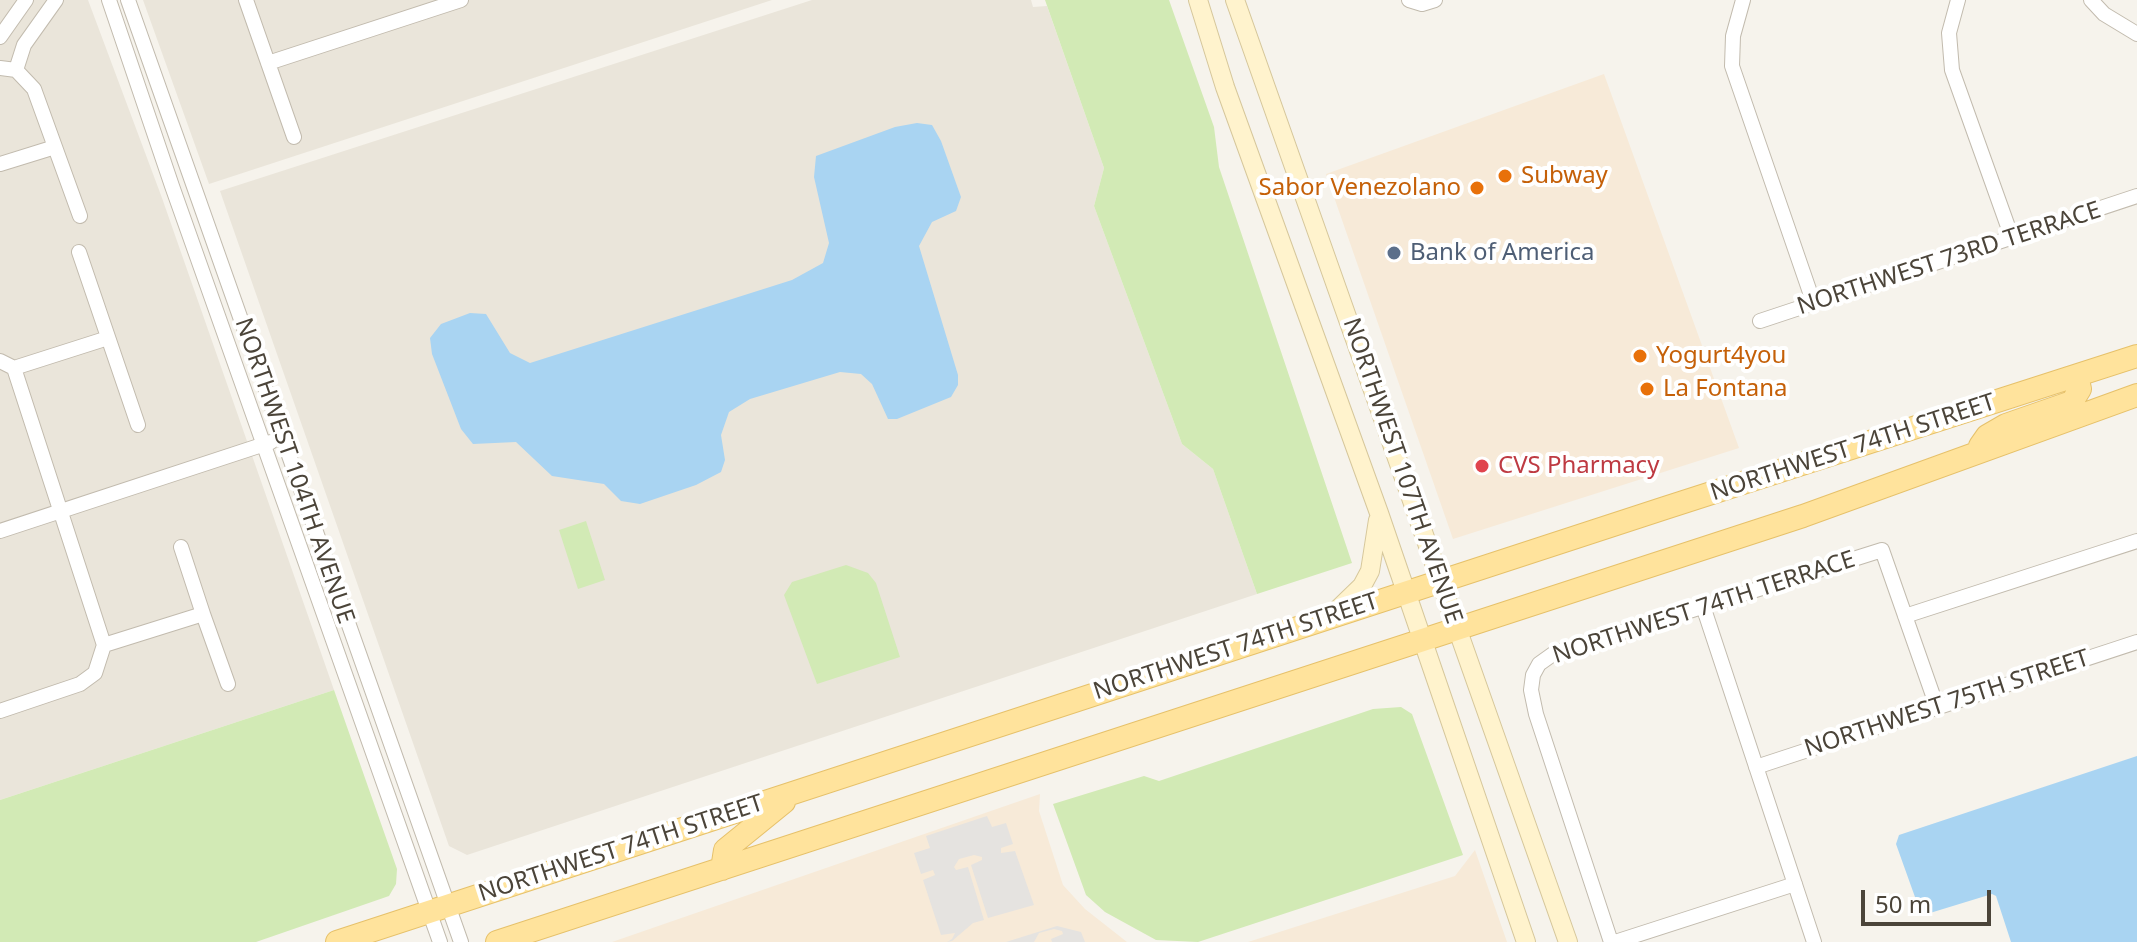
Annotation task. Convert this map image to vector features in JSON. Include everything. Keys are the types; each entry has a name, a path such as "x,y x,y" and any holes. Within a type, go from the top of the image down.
{"main road":[{"name":"NORTHWEST 107TH AVENUE","path":"1198,0 1276,234 1379,513 1526,942"},
{"name":"NORTHWEST 107TH AVENUE","path":"1235,0 1568,942"},
{"name":"NORTHWEST 74TH STREET","path":"337,942 2137,356"},
{"path":"1975,453 1987,436 2006,425 2072,402 2080,389 2077,376"},
{"name":"NORTHWEST 74TH STREET","path":"497,942 1789,521 2137,395"},
{"path":"1328,618 1362,586 1370,571 1379,513"},
{"path":"722,869 725,850 798,791"}],"street":[{"path":"0,37 26,0"},
{"path":"16,70 24,45 56,0"},
{"name":"NORTHWEST 104TH AVENUE","path":"109,0 263,444 438,908 461,942"},
{"name":"NORTHWEST 104TH AVENUE","path":"128,0 283,439 438,908 440,942"},
{"path":"246,0 294,137"},
{"path":"268,63 461,0"},
{"path":"1409,0 1422,4 1435,0"},
{"path":"1743,0 1733,36 1732,66 1814,304"},
{"path":"1958,0 1949,33 1952,70 2012,238"},
{"path":"2091,0 2104,14 2137,34"},
{"path":"16,14 38,26"},
{"path":"0,68 16,70 34,89 80,216"},
{"path":"0,164 55,147"},
{"name":"NORTHWEST 73RD TERRACE","path":"1760,321 2137,196"},
{"path":"79,252 138,425"},
{"path":"0,711 80,684 95,673 104,645 62,510 7,364 108,338"},
{"path":"0,531 283,439"},
{"path":"1937,707 1905,616 2137,541"},
{"path":"181,547 228,684"},
{"name":"NORTHWEST 74TH TERRACE","path":"1613,942 1536,714 1531,690 1533,675 1539,664 1553,654 1882,550 1905,616"},
{"path":"1703,606 1814,942"},
{"path":"104,645 203,614"},
{"name":"NORTHWEST 75TH STREET","path":"1756,767 2137,642"},
{"path":"1613,942 1795,884"}],"shaded area":[{"path":"0,0 88,0 162,198 334,690 0,800"},
{"path":"143,0 772,0 209,184"},
{"path":"812,0 1031,0 1033,7 1047,6 1104,168 1094,206 1182,444 1213,469 1257,594 467,855 449,846 220,191"},
{"path":"1604,74 1739,448 1453,539 1326,174"},
{"path":"1040,794 1039,811 1063,885 1085,909 1127,942 612,942"},
{"path":"987,816 992,827 1006,823 1013,844 1001,848 1001,853 1015,851 1034,905 988,918 971,865 982,860 982,857 974,855 959,859 954,867 956,870 968,867 984,920 973,923 947,942 955,933 941,935 923,880 935,875 933,870 921,874 914,853 930,848 926,836"},
{"path":"1475,850 1507,942 1248,942 1455,876"},
{"path":"1057,926 1081,932 1085,942 1052,942 1051,939 1063,934 1054,929 1039,933 1034,942 1006,942"}],"green space":[{"path":"1045,0 1169,0 1214,127 1219,167 1352,563 1257,594 1213,469 1182,444 1094,206 1104,168"},
{"path":"586,521 605,580 578,589 559,530"},
{"path":"846,565 868,573 876,583 900,657 817,684 784,595 792,582"},
{"path":"334,690 397,869 396,884 389,896 256,942 0,942 0,800"},
{"path":"1401,707 1412,714 1463,855 1198,942 1156,940 1105,912 1086,895 1053,804 1144,776 1159,781 1373,709"}],"water":[{"path":"917,123 932,125 961,197 956,211 932,222 919,246 958,375 958,385 951,397 897,419 888,419 872,384 861,374 840,372 750,399 729,412 721,435 725,460 721,472 696,485 640,504 621,501 604,484 552,476 516,442 473,444 461,429 432,354 430,338 441,324 470,313 486,314 510,353 530,363 792,280 823,263 829,243 814,177 816,156 895,127"},
{"path":"2137,756 2137,942 2011,942 1996,896 1992,894 1930,913 1920,911 1896,844 1899,835"}],"place":[{"name":"Subway","path":"1505,176"},
{"name":"Sabor Venezolano","path":"1477,188"},
{"name":"Bank of America","path":"1394,253"},
{"name":"Yogurt4you","path":"1640,356"},
{"name":"La Fontana","path":"1647,389"},
{"name":"CVS Pharmacy","path":"1482,466"}]}
